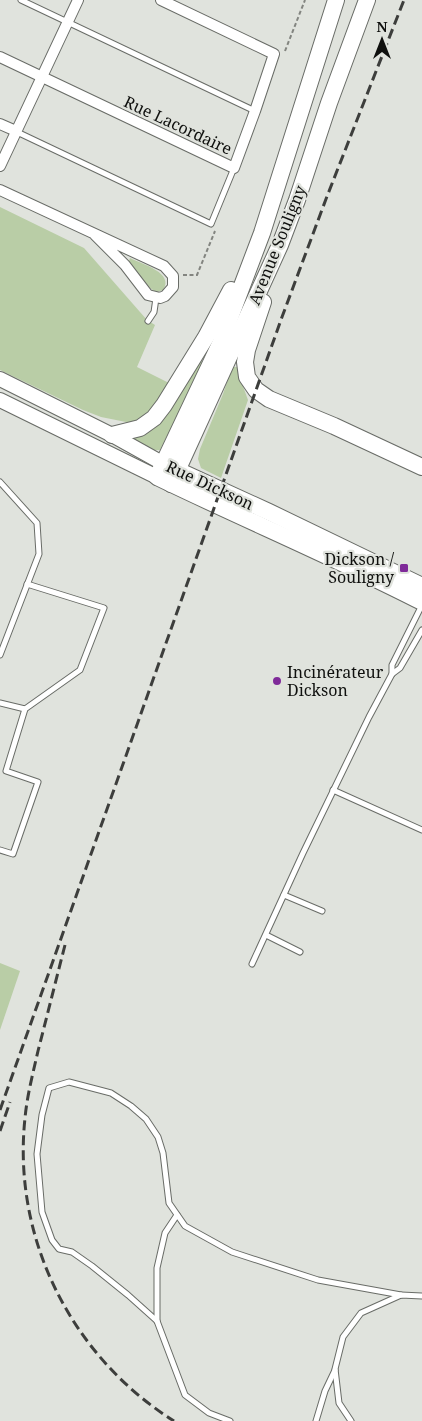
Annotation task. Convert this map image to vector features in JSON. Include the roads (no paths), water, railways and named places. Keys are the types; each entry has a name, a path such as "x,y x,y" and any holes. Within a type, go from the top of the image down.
{"main road":[{"name":"Avenue Souligny","path":"168,474 262,233 336,0"},
{"name":"Avenue Souligny","path":"168,474 280,245 367,0"},
{"path":"112,435 144,426 158,412 206,337 262,233"},
{"path":"280,245 246,355 246,370 251,384 269,399 347,432 422,468"},
{"name":"Rue Dickson","path":"0,379 112,435 168,474 250,521 306,546 422,603"},
{"name":"Rue Dickson","path":"0,400 168,474 269,512 422,586"}],"street":[{"path":"0,166 78,0"},
{"path":"162,0 181,4"},
{"name":"Rue Lacordaire","path":"0,57 234,168 274,54 181,4"},
{"path":"0,124 16,131"},
{"path":"0,190 164,266 173,276 173,287 165,296 160,298 148,295 125,265 95,235"}],"lane":[{"path":"20,0 255,111"},
{"path":"16,131 210,224 234,168"},
{"path":"148,321 154,312 156,298"},
{"path":"0,482 37,523 39,554 0,655"},
{"path":"0,850 13,854 38,782 6,771 25,709 80,670 104,608 28,584"},
{"path":"392,674 392,665 422,603"},
{"path":"252,964 369,717 392,674 400,668 422,630"},
{"path":"0,703 25,709"},
{"path":"333,790 422,830"},
{"path":"284,895 322,911"},
{"path":"266,935 300,952"},
{"path":"157,1321 92,1266 72,1252 59,1249 52,1240 42,1212 37,1154 42,1115 49,1088 69,1082 111,1094 131,1106 146,1119 158,1137 169,1203 185,1226 232,1252 318,1280 401,1295 422,1296"},
{"path":"177,1215 165,1233 157,1268 157,1321 185,1395 209,1413 230,1421"},
{"path":"316,1421 325,1391 335,1369 343,1337 361,1313 401,1295"},
{"path":"335,1369 339,1403 351,1421"}],"railway":[{"path":"0,1110 282,317 404,0"},
{"path":"65,945 30,1084 26,1110 23,1163 28,1207 40,1250 56,1291 79,1329 106,1364 138,1395 174,1421"},
{"path":"0,1131 10,1102"}],"place":[{"name":"Dickson / Souligny","path":"404,568"},
{"name":"Incinérateur Dickson","path":"277,681"}]}
